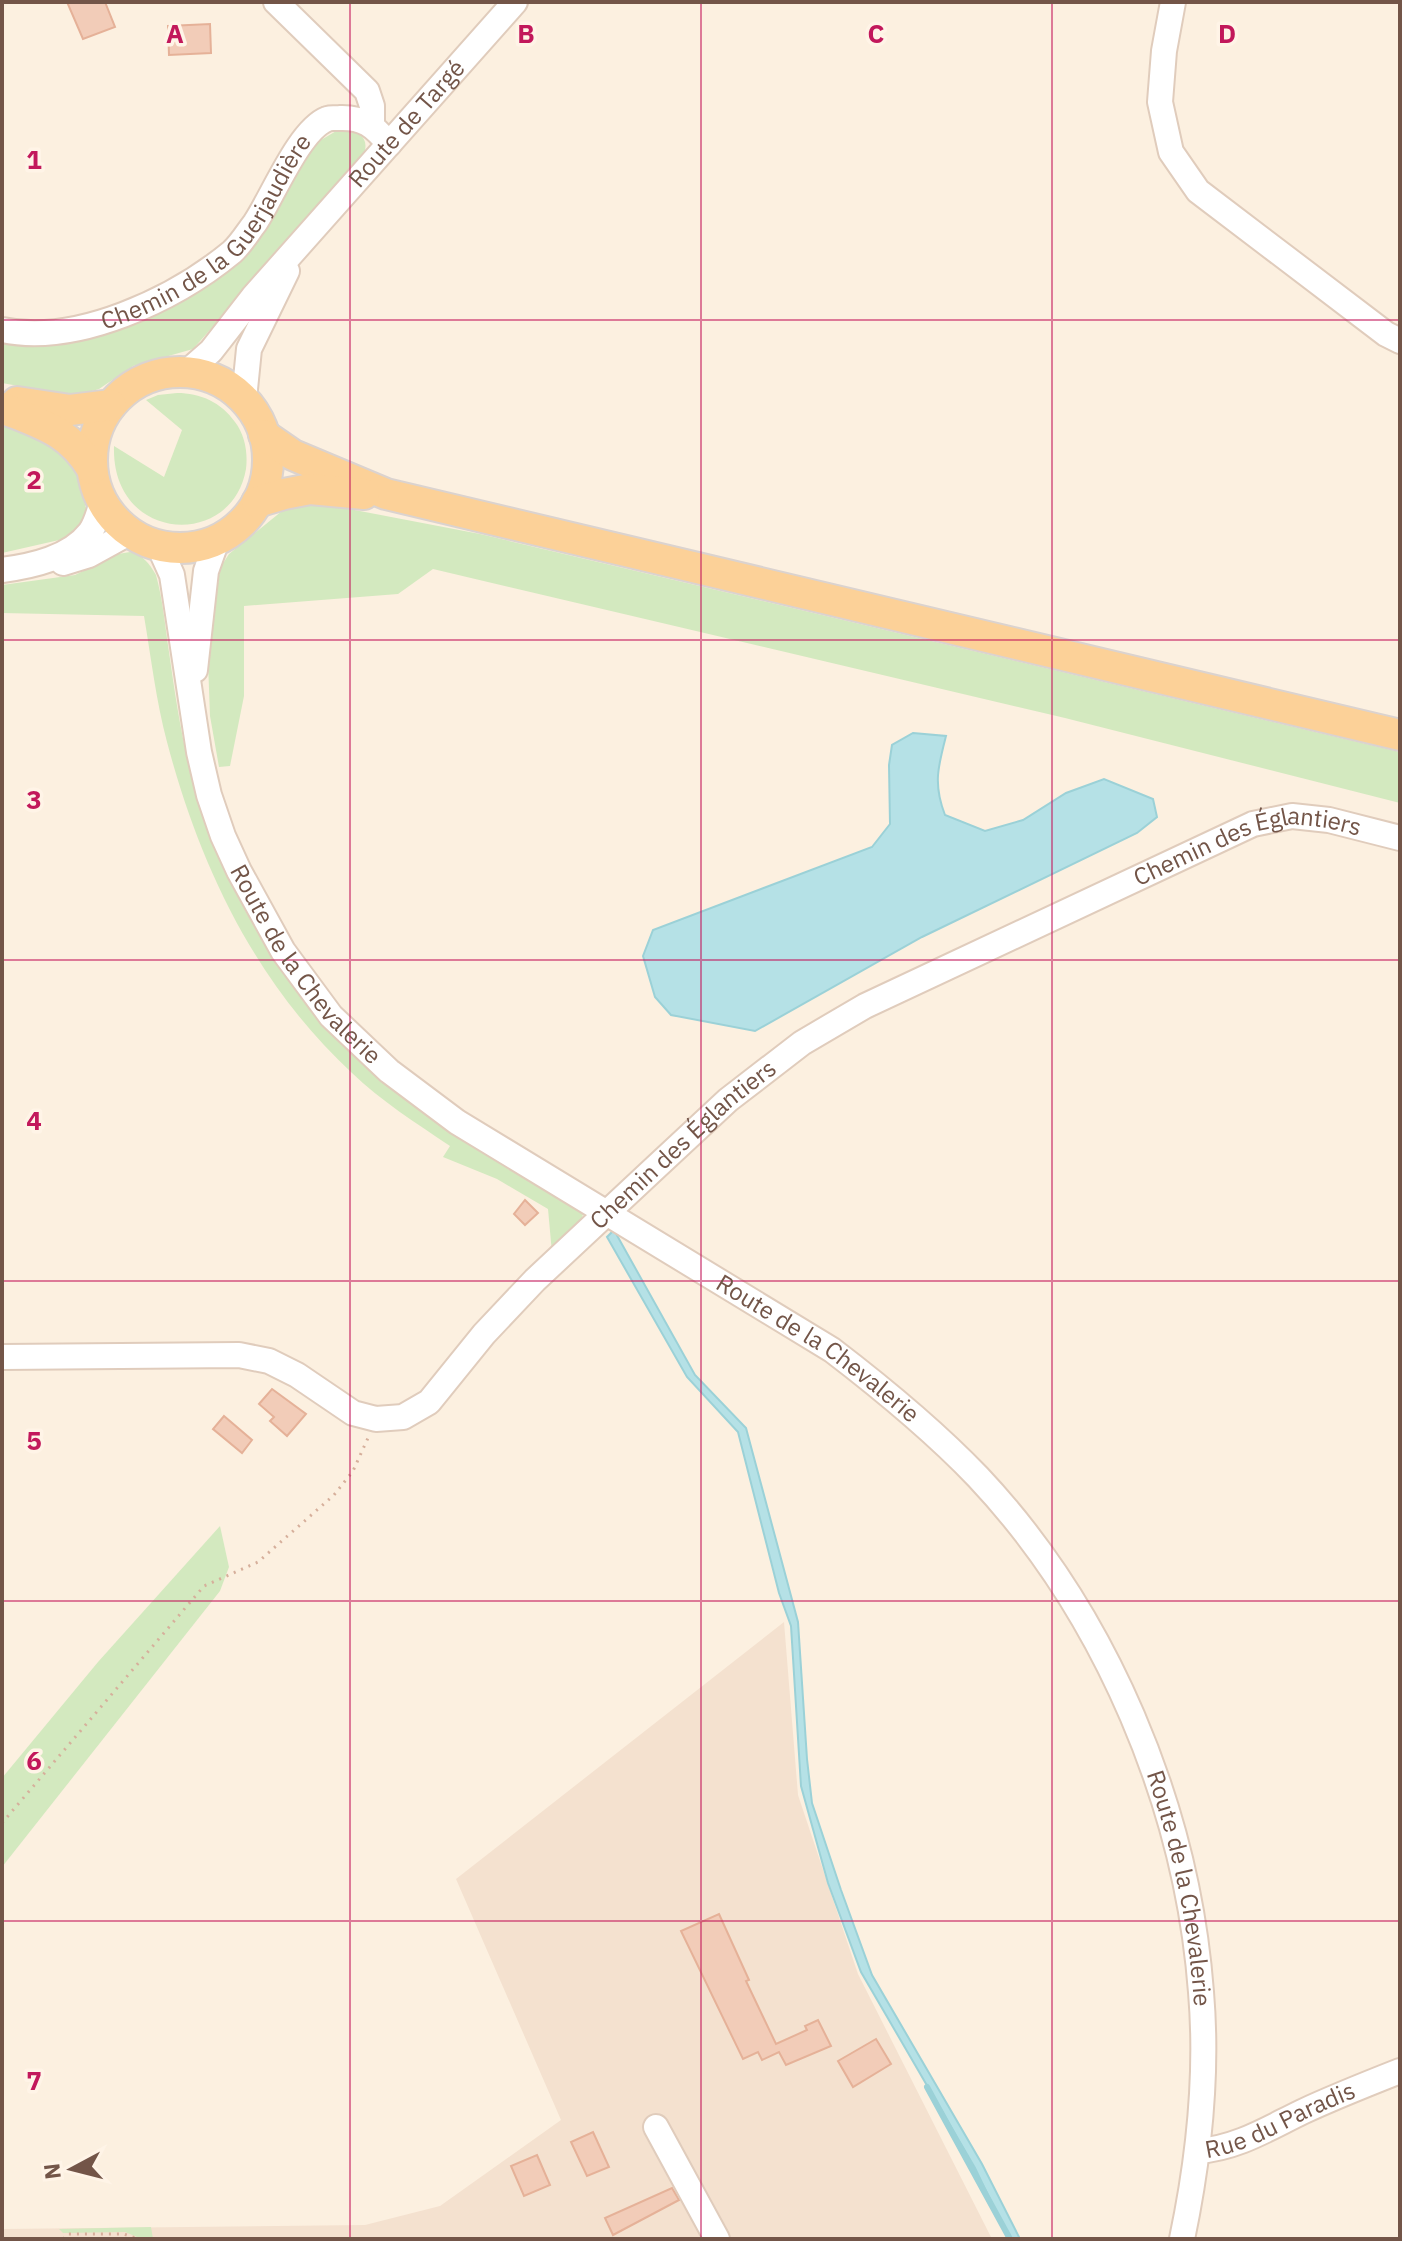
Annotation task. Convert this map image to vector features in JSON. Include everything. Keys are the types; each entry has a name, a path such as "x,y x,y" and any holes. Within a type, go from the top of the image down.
{"main road":[{"path":"2,408 66,437 80,449 92,469 102,502 114,519 129,533 159,546 188,548 217,540 240,525 257,502 266,481 268,458 264,435 244,399 217,381 187,372 158,374 132,386 111,405 99,424 93,446 92,469"},
{"path":"2,399 70,410 111,405"},
{"path":"264,435 293,455 386,494 1400,735"},
{"path":"257,502 310,489 344,494 386,494"}],"street":[{"path":"276,2 367,91 372,106 372,123 389,144"},
{"name":"Route de Targé","path":"187,372 211,351 253,297 515,2"},
{"path":"1173,2 1164,51 1160,102 1171,152 1198,191 1386,334 1400,341"},
{"name":"Chemin de la Guerjaudière","path":"2,330 47,333 85,327 170,296 234,250 257,220 277,182 312,129 328,118 353,117 372,123"},
{"name":"Route de Targé","path":"244,399 249,349 299,247"},
{"path":"29,567 73,548 91,531 102,502"},
{"path":"2,570 63,563 89,555 129,533"},
{"name":"Route de la Chevalerie","path":"193,705 206,571 217,540"},
{"name":"Route de la Chevalerie","path":"159,546 172,575 199,752 209,795 239,871 283,951 331,1016 368,1053 424,1100 832,1350 905,1407 979,1479 1040,1554 1104,1659 1137,1731 1154,1773 1179,1858 1191,1914 1201,1992 1202,2093 1198,2151"},
{"name":"Chemin des Églantiers","path":"376,1419 403,1417 429,1402 484,1334 535,1280 728,1100 802,1043 880,1000 1253,824 1292,816 1329,820 1400,838"},
{"path":"2,1357 239,1355 269,1361 297,1375 353,1413 376,1419"},
{"name":"Rue du Paradis","path":"1182,2239 1198,2151 1243,2142 1304,2111 1400,2071"},
{"path":"656,2127 717,2239"}],"path":[{"path":"2,1823 204,1586 258,1562 334,1495 353,1471 376,1419"},
{"path":"63,2239 68,2234 124,2234 138,2239"}],"shaded area":[{"path":"784,1622 798,1795 858,1974 992,2239 2,2239 2,2229 365,2225 440,2206 561,2120 456,1879"}],"green space":[{"path":"343,127 363,138 366,146 362,159 193,349 133,366 99,389 74,396 2,383 2,340 50,344 97,335 176,304 220,275 255,235 307,153"},
{"path":"177,393 202,397 223,409 238,427 246,451 246,469 236,495 219,513 197,523 174,524 151,517 131,502 118,478 114,446 164,477 182,430 146,400"},
{"path":"2,421 38,435 75,463 86,508 82,526 68,538 2,553"},
{"path":"318,503 480,534 1400,752 1400,803 1065,718 433,569 398,594 244,606 244,696 230,766 219,767 210,716 208,662 220,568 229,554 282,511 299,504"},
{"path":"130,552 145,560 156,575 192,777 207,825 248,916 303,998 335,1036 371,1071 452,1133 583,1214 580,1226 552,1253 548,1209 497,1179 443,1157 450,1146 352,1073 287,1001 260,962 215,878 180,788 160,711 144,616 2,613 2,585 75,575 118,554"},
{"path":"220,1526 229,1567 220,1591 2,1867 2,1778 98,1662"},
{"path":"151,2227 153,2239 142,2239 125,2232 63,2233 59,2229"}],"water":[{"path":"913,733 946,736 938,776 945,815 985,831 1023,820 1066,793 1104,779 1153,799 1157,817 1137,833 922,937 755,1031 671,1015 655,997 643,956 653,930 872,847 890,824 889,765 892,745"},
{"path":"614,1230 695,1375 746,1428 798,1622 812,1803 841,1890 872,1975 982,2164 1020,2239 1009,2239 975,2168 861,1972 828,1883 801,1786 791,1626 779,1593 738,1432 687,1377 607,1237"}],"building":[{"path":"67,2 105,2 115,27 83,39"},
{"path":"210,24 211,53 169,55 168,26"},
{"path":"525,1200 538,1213 525,1225 514,1214"},
{"path":"272,1389 306,1414 287,1436 270,1421 274,1417 259,1404"},
{"path":"224,1416 252,1440 242,1453 213,1429"},
{"path":"719,1914 776,2044 807,2030 805,2026 818,2020 831,2046 786,2065 779,2052 762,2060 758,2052 743,2059 681,1931"},
{"path":"876,2039 891,2064 853,2087 838,2061"},
{"path":"593,2132 609,2167 587,2176 571,2142"},
{"path":"537,2155 550,2185 524,2196 511,2166"},
{"path":"672,2188 679,2200 613,2235 605,2218"}],"waterway":[{"path":"927,2087 1010,2239"}]}
